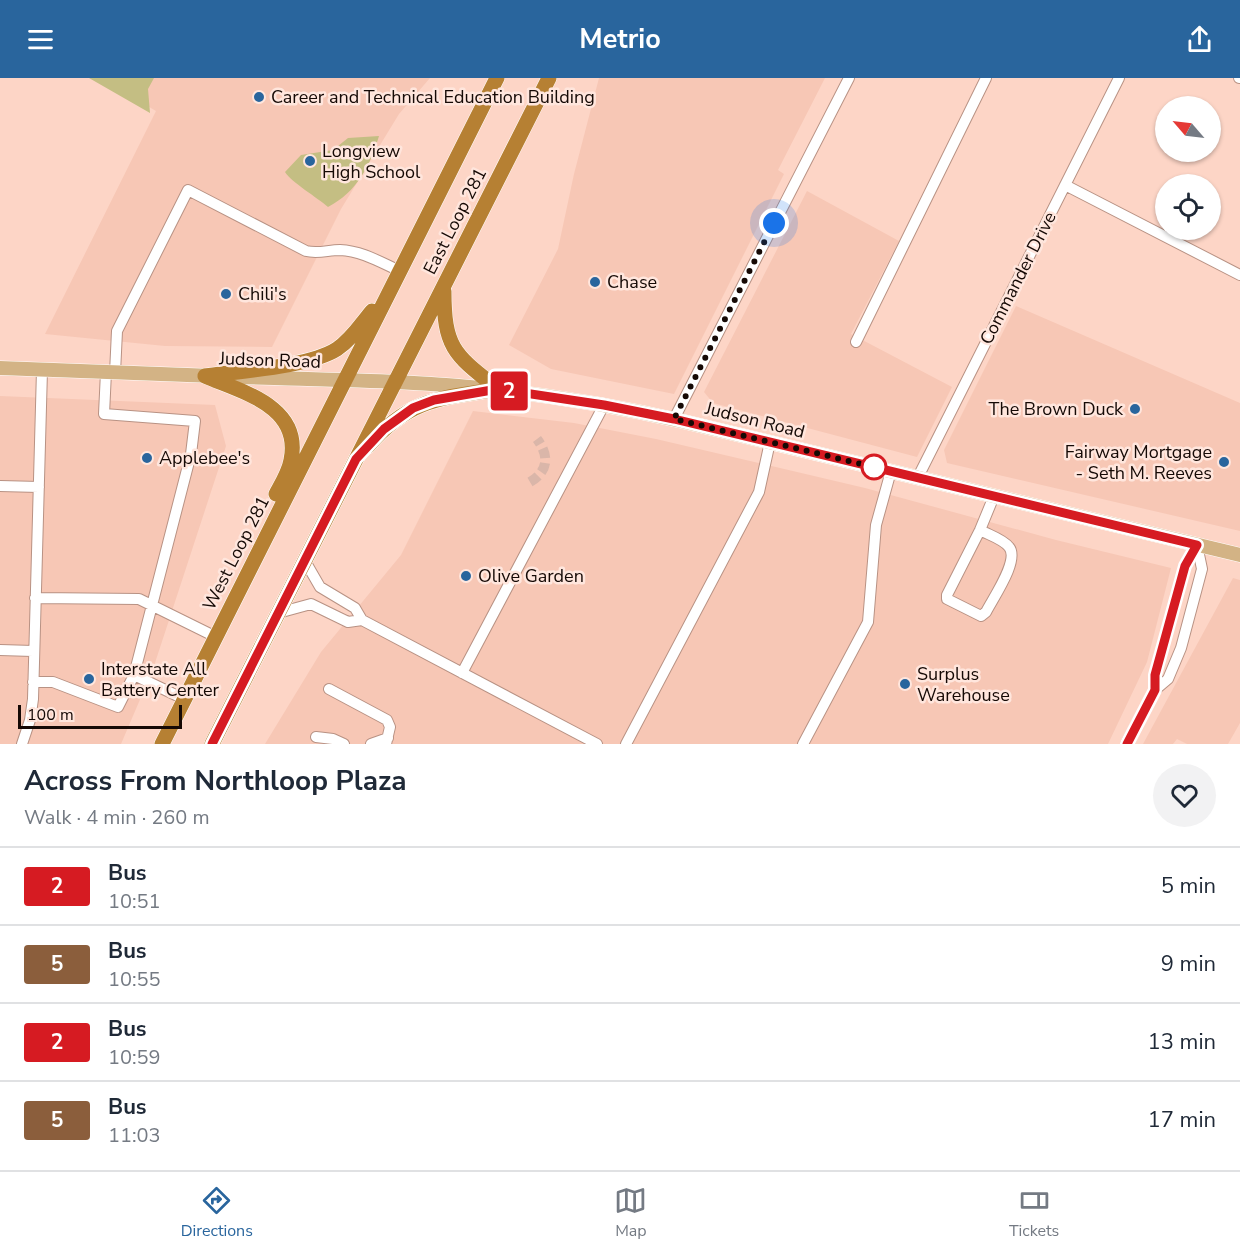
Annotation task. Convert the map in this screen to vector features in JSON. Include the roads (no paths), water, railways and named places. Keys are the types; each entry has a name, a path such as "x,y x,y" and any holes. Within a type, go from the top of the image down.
{"highway":[{"name":"East Loop 281","path":"345,380 497,78"},
{"name":"East Loop 281","path":"395,382 549,78"},
{"path":"205,376 301,362 331,352 354,334 393,285"},
{"path":"444,287 445,326 451,344 467,364 498,389"},
{"path":"205,376 268,404 279,413 290,432 291,461 276,495 267,537"},
{"name":"West Loop 281","path":"162,744 345,380"},
{"path":"217,740 278,613 395,382"},
{"path":"356,459 384,429 413,408 434,400 498,389"},
{"path":"176,744 181,705"}],"main road":[{"name":"Judson Road","path":"0,368 395,382 498,389 604,405 674,419 1240,555"}],"street":[{"path":"674,419 849,78"},
{"path":"856,342 986,78"},
{"name":"Commander Drive","path":"918,477 1119,78"},
{"path":"1065,186 1240,274"},
{"path":"33,682 52,682 118,707 134,675 191,454 195,421 104,414 117,331 188,190 306,251 356,252 400,271"},
{"path":"22,744 32,709 42,370"},
{"path":"462,673 604,405"},
{"path":"626,744 759,492 770,442"},
{"path":"803,744 868,622 876,525 891,471"},
{"path":"0,486 39,487"},
{"path":"980,530 1006,544 1012,552 981,616 947,599 947,595 980,530 994,496"},
{"path":"1155,690 1155,675 1185,566 1197,545"},
{"path":"1126,744 1155,690 1168,679 1190,621 1202,569 1197,545"},
{"path":"305,561 320,587 355,608 362,620 597,744"},
{"path":"35,598 135,598 216,637"},
{"path":"278,613 312,604 348,622 362,620"},
{"path":"0,650 33,651"},
{"path":"134,675 181,705"},
{"path":"329,689 385,718 390,728 387,741 371,744"},
{"path":"316,737 333,738 344,744"}],"tunnel":[{"path":"530,482 541,473 545,462 544,451 537,439"}],"place":[{"name":"Career and Technical Education Building","path":"259,97"},
{"name":"Longview High School","path":"310,161"},
{"name":"Chase","path":"595,282"},
{"name":"Chili's","path":"226,294"},
{"name":"The Brown Duck","path":"1135,409"},
{"name":"Applebee's","path":"147,458"},
{"name":"Fairway Mortgage - Seth M. Reeves","path":"1224,462"},
{"name":"Olive Garden","path":"466,576"},
{"name":"Interstate All Battery Center","path":"89,679"},
{"name":"Surplus Warehouse","path":"905,684"}]}
